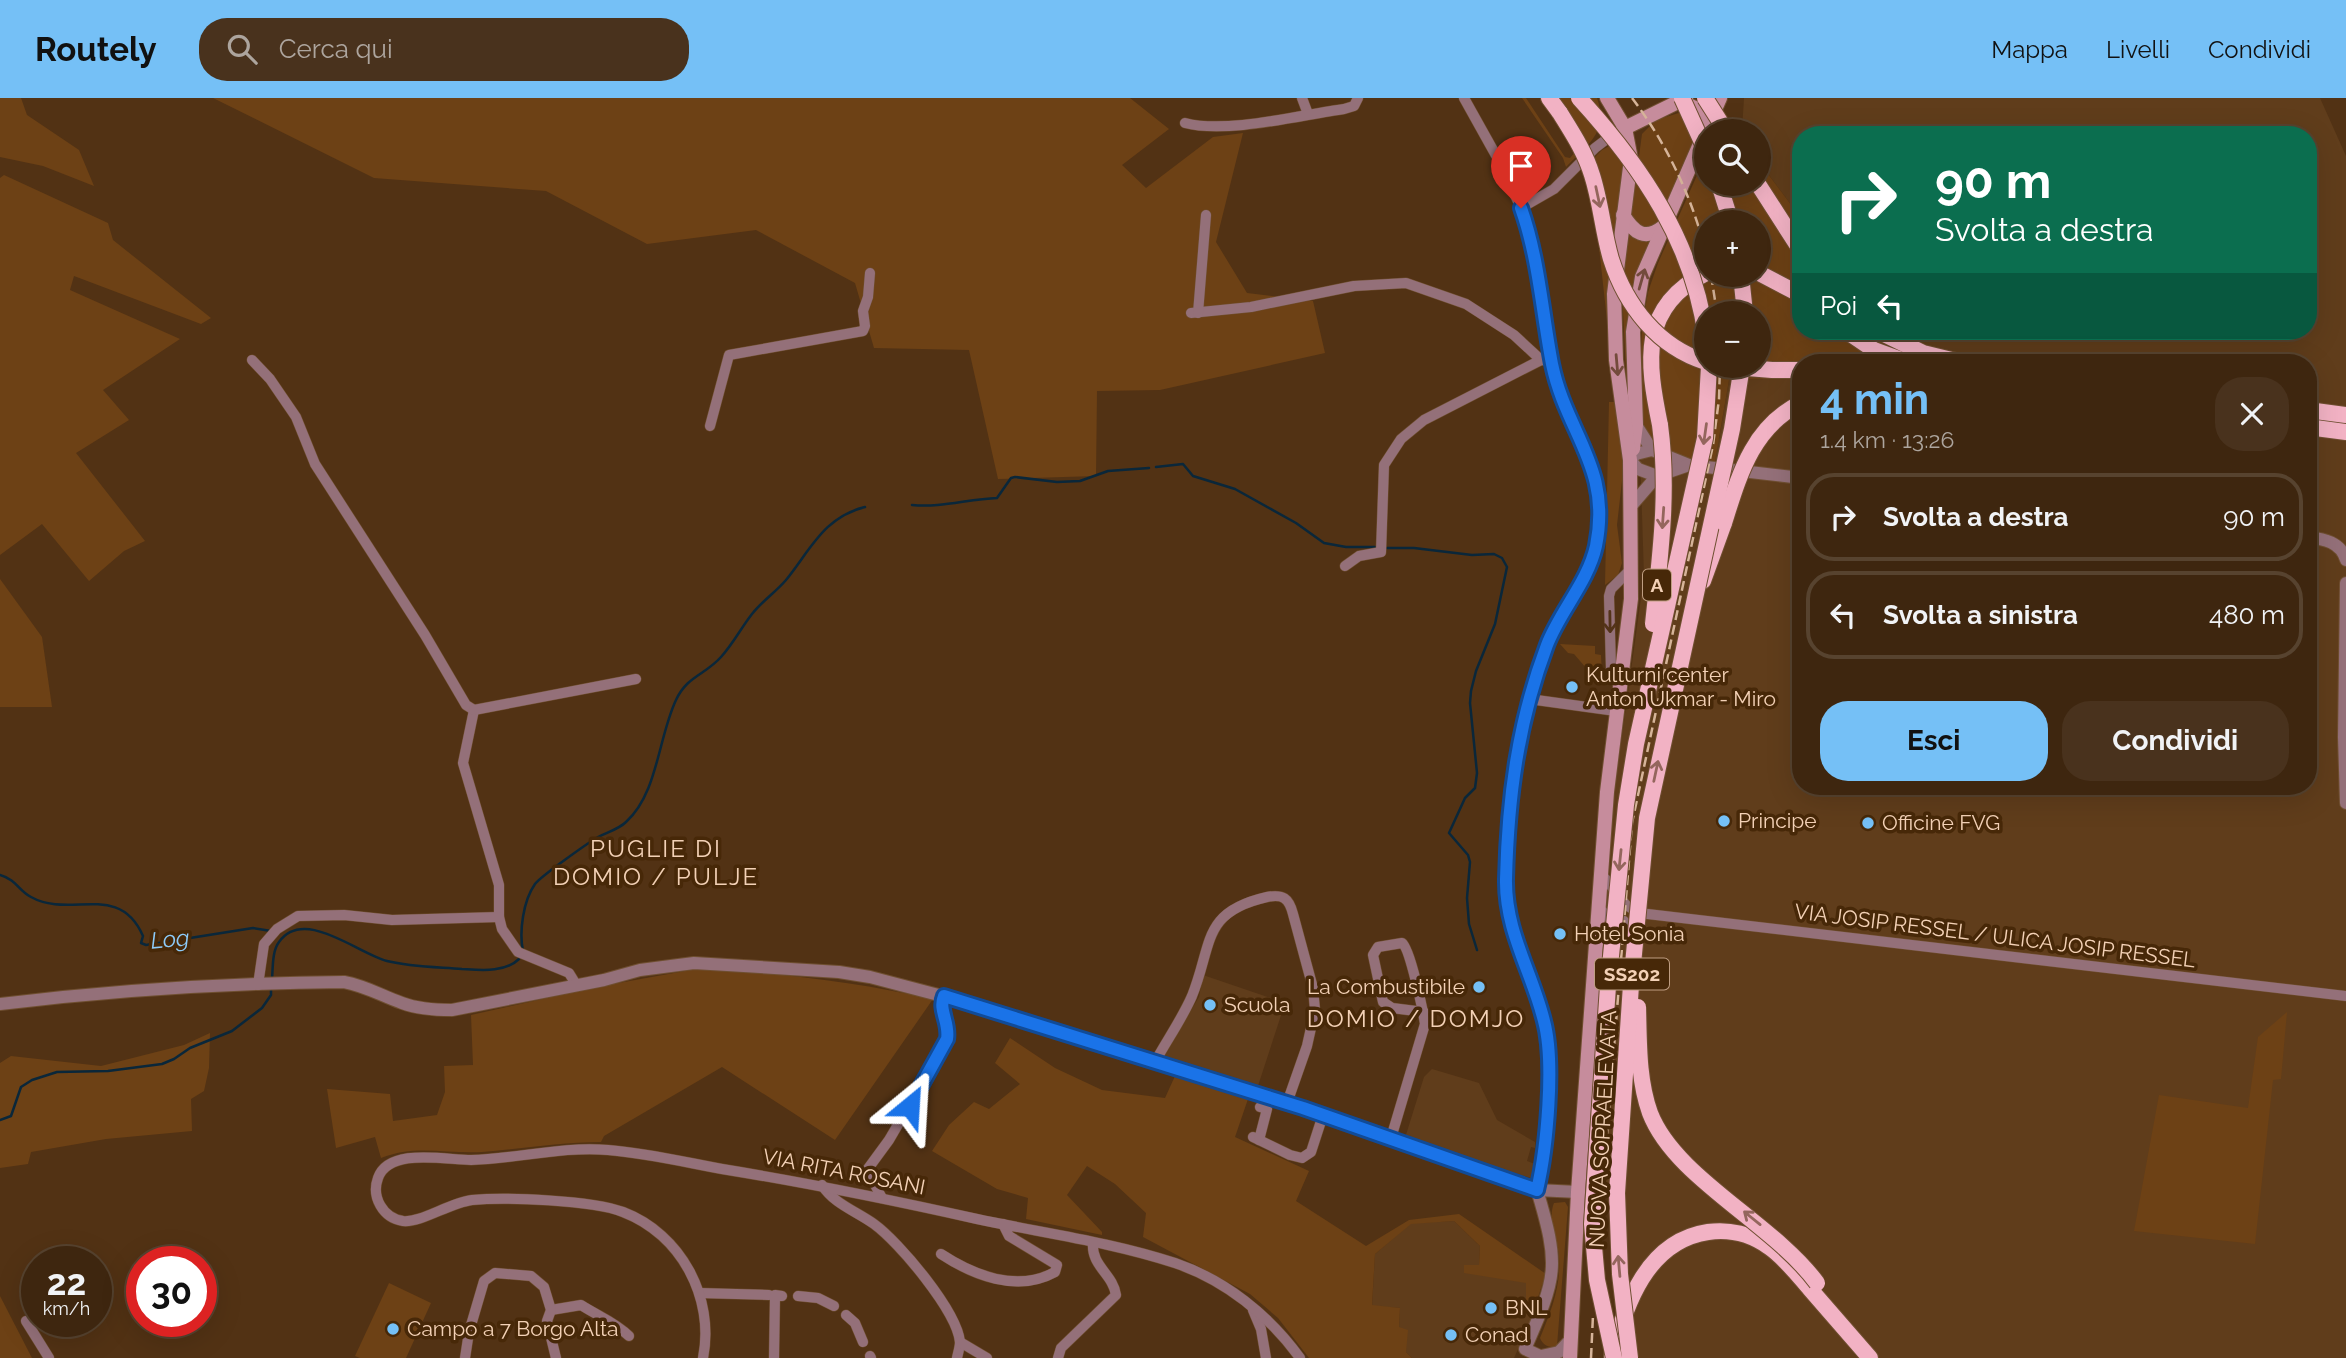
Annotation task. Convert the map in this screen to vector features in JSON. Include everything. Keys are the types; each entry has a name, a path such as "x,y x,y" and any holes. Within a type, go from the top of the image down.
{"highway":[{"path":"1549,98 1584,150 1611,258 1628,299 1656,334 1694,358"},
{"path":"1578,98 1618,144 1664,209 1693,278 1698,301"},
{"path":"1705,98 1718,119"},
{"path":"1682,99 1694,125"},
{"path":"1766,196 1792,237"},
{"path":"1771,279 1792,290"},
{"name":"A","path":"1636,744 1651,639 1665,477 1652,379 1653,334 1661,313 1671,298 1694,280"},
{"path":"1859,340 1885,354"},
{"path":"1897,340 1930,354"},
{"path":"1771,369 1792,369"},
{"name":"NUOVA SOPRAELEVATA","path":"1613,1358 1593,1246 1593,1192 1611,960 1636,744 1705,439 1707,378"},
{"name":"NUOVA SOPRAELEVATA","path":"1630,1358 1620,1274 1617,1193 1631,985 1647,818 1732,429 1740,378"},
{"name":"A","path":"1696,596 1713,557 1743,466 1751,450 1771,423 1792,409"},
{"path":"2317,411 2346,415"},
{"path":"2317,428 2346,432"},
{"path":"1647,818 1638,1003 1642,1075 1651,1115 1661,1133 1685,1163 1792,1253 1814,1286 1871,1358"},
{"path":"1613,1358 1626,1310 1645,1273 1662,1254 1690,1237 1723,1231 1751,1237 1780,1255 1814,1286"}],"main road":[{"path":"1570,1358 1578,1192 1600,872 1616,711 1631,598 1632,568 1630,460 1620,393 1614,323 1616,265 1631,159 1625,128 1607,98"},
{"path":"1711,119 1720,98"},
{"path":"1625,128 1682,99 1695,108 1702,119"},
{"path":"1630,460 1636,425 1633,332 1637,298 1642,278 1694,157"},
{"path":"1623,215 1631,228 1640,234 1654,234 1663,227"}],"street":[{"path":"1303,98 1308,114"},
{"path":"1185,123 1203,126 1236,124 1350,108 1358,98"},
{"path":"1464,98 1498,159 1521,208 1537,268 1546,361 1593,466 1598,495 1599,527 1593,558 1548,642 1520,731 1514,765 1506,901 1510,925 1542,1014 1547,1040 1546,1120 1537,1190 1553,1251 1553,1280 1523,1354 1543,1357 1559,1352 1571,1339"},
{"path":"1521,208 1555,189 1600,144 1625,128"},
{"path":"1206,215 1194,313 1283,302 1354,286 1406,283 1466,304 1514,335 1546,361"},
{"path":"710,426 729,355 863,331 866,326 863,311 868,297 870,272"},
{"path":"252,360 270,379 296,417 316,464 425,635 466,705 474,710 636,679"},
{"path":"1345,566 1359,556 1381,552 1384,465 1392,450 1410,429 1546,361"},
{"path":"1636,425 1652,450 1689,465 1792,477"},
{"path":"1652,450 1636,454 1630,460 1638,469 1657,475"},
{"path":"1631,506 1657,475 1689,465"},
{"path":"2317,539 2340,548 2346,560"},
{"path":"1620,683 1611,669 1609,596 1617,582 1632,568"},
{"path":"2346,583 2346,803"},
{"path":"1529,699 1616,711"},
{"path":"474,710 463,762 499,885 499,918 502,929 518,952 569,973 577,986"},
{"name":"VIA JOSIP RESSEL / ULICA JOSIP RESSEL","path":"1600,872 1626,905 1639,913 2346,996"},
{"path":"1155,1062 1191,997 1203,957 1220,919 1232,909 1249,902 1275,895 1283,897 1289,902 1293,914 1315,1000 1311,1031 1287,1103"},
{"path":"1624,921 1612,921 1598,909 1613,903 1626,905"},
{"path":"1596,945 1624,921 1639,913"},
{"path":"258,985 264,944 273,932 298,916 344,915 392,920 499,918"},
{"path":"1391,1138 1424,1031 1424,1012 1407,947 1400,943 1378,947 1373,955 1382,1002 1392,1008 1424,1012"},
{"path":"0,1004 72,995 344,982 364,986 402,1003 434,1010 452,1010 661,967 721,963 839,972 901,984 944,996 1287,1103 1537,1190 1578,1192"},
{"path":"882,1198 867,1170 889,1140 945,1044 948,1026 941,1006 944,996"},
{"path":"1260,1107 1267,1110 1256,1139 1302,1158 1311,1152 1323,1115"},
{"name":"VIA RITA ROSANI","path":"699,1293 693,1277 672,1246 640,1221 621,1212 594,1205 475,1200 455,1203 418,1220 404,1221 385,1212 379,1205 377,1179 383,1169 404,1158 477,1160 572,1148 648,1155 822,1185 1093,1243 1177,1264 1216,1282 1252,1306 1275,1327 1300,1358"},
{"path":"822,1185 828,1196 875,1225 901,1248 926,1278 960,1342 987,1358"},
{"path":"1542,1207 1560,1195 1578,1192"},
{"path":"941,1254 977,1273 1011,1282 1046,1277 1055,1272 1057,1265 1009,1236 1003,1224"},
{"path":"1058,1358 1061,1348 1116,1295 1109,1279 1095,1260 1093,1243"},
{"path":"465,1358 469,1332 484,1280 491,1274 524,1275 537,1279 544,1287 551,1310 547,1321 556,1358"},
{"path":"704,1358 706,1332 699,1293 769,1295"},
{"path":"774,1358 775,1295 782,1296"},
{"path":"798,1296 818,1298 834,1306"},
{"path":"551,1310 581,1305 602,1318 615,1322 629,1336"},
{"path":"1252,1306 1261,1329 1266,1358"},
{"path":"846,1315 855,1323 863,1342"},
{"path":"36,1337 48,1358"},
{"path":"957,1358 960,1342"}],"shaded area":[{"path":"0,98 21,98 27,115 79,150 94,186 43,166 0,157"},
{"path":"213,98 1130,98 1169,129 1122,165 1146,188 1213,137 1243,133 1216,242 1247,293 1313,301 1325,353 1160,390 1097,391 1096,476 998,479 969,350 874,348 855,283 756,230 647,244 546,191 374,178"},
{"path":"1522,98 1526,98 1565,157 1570,158 1576,151 1554,98 1597,98 1600,110 1598,129 1589,144 1566,167 1563,158"},
{"path":"1744,98 2320,98 2346,156 2346,1358 1614,1358 1621,1179 1587,1189 1615,787 1644,576 1639,421 1719,439 1729,380 1792,378 1792,795 2317,795 2317,354 1907,354 1912,340 2317,340 2317,126 1792,126 1792,206 1771,178 1771,119 1743,119"},
{"path":"1682,112 1694,130 1694,141 1657,225 1649,230 1638,228 1631,216 1642,134 1656,120"},
{"path":"1624,138 1623,172 1609,270 1609,339 1598,238 1584,168 1602,150"},
{"path":"4,175 108,223 113,240 211,318 201,324 74,276 70,290 180,339 103,390 129,420 76,453 145,541 124,551 89,581 42,524 0,555 0,178"},
{"path":"1771,178 1792,206 1792,340 1912,340 1907,354 1792,354 1792,378 1729,380 1715,461 1690,459 1659,449 1639,421 1642,328 1648,292 1658,263 1694,182 1694,196 1771,196"},
{"path":"1626,230 1651,239 1627,394 1621,271"},
{"path":"1609,402 1614,402 1622,443 1622,481 1617,525 1622,563 1618,575 1605,585"},
{"path":"0,579 42,637 52,707 0,707"},
{"path":"1560,644 1595,646 1595,654 1601,655 1602,677 1593,676 1574,654 1568,653"},
{"path":"696,969 815,979 933,999 835,1140 722,1067 604,1136 601,1142 482,1152 418,1150 381,1158 375,1137 336,1148 327,1089 390,1094 393,1121 437,1115 445,1092 444,1066 473,1065 471,1015 591,988"},
{"path":"1203,975 1285,1003 1257,1089 1163,1057 1199,997"},
{"path":"2287,1012 2281,1079 2273,1080 2255,1244 2134,1231 2159,1095 2248,1108 2258,1037"},
{"path":"210,1033 209,1068 204,1091 191,1099 192,1131 106,1139 31,1152 28,1164 0,1168 0,1063 11,1056 101,1066 184,1045"},
{"path":"1010,1038 1055,1068 1102,1090 1165,1098 1175,1076 1249,1096 1235,1137 1309,1171 1296,1201 1366,1246 1409,1220 1459,1214 1546,1274 1537,1300 1526,1300 1526,1283 1464,1273 1464,1265 1479,1265 1480,1246 1454,1221 1411,1224 1375,1254 1372,1305 1400,1308 1399,1327 1408,1330 1406,1352 1412,1358 1309,1358 1278,1318 1250,1294 1143,1237 1146,1213 1115,1184 1087,1166 1067,1195 1102,1235 1026,1219 1028,1198 997,1189 932,1151 949,1125 974,1102 989,1109 1020,1084 995,1063"},
{"path":"1432,1069 1479,1083 1497,1120 1535,1142 1535,1148 1531,1147 1527,1161 1535,1164 1531,1178 1511,1172 1507,1175 1405,1138 1424,1077"},
{"path":"1565,1202 1568,1207 1557,1346 1549,1347 1540,1338 1558,1279 1559,1257 1552,1209 1554,1203"},
{"path":"1454,1221 1480,1246 1479,1265 1527,1283 1526,1300 1537,1300 1514,1358 1412,1358 1406,1352 1399,1327 1400,1308 1372,1306 1375,1254 1411,1223"},
{"name":"Campo a 7 Borgo Alta","path":"389,1283 431,1303 406,1358 355,1356"},
{"path":"0,1296 32,1358 0,1358"}],"waterway":[{"path":"1156,467 1183,464 1193,476 1235,489 1296,523 1324,543 1346,547 1375,547"},
{"path":"912,505 997,498 1011,478 1015,477 1057,482 1080,481 1108,471 1149,468"},
{"path":"523,951 523,917 535,884 593,840 617,829 637,810 651,781 670,715 680,692 721,657 752,614 786,580 829,526 839,518 865,507"},
{"path":"1387,548 1414,548 1472,555 1494,554 1502,558 1507,567 1495,624 1471,691 1477,773 1475,788 1465,798 1449,833 1468,855 1470,862 1467,898 1469,924 1477,950"},
{"name":"Log","path":"0,875 31,897 46,903 107,905 121,910 133,919 143,936 141,943 146,945 253,928 271,931"},
{"path":"272,979 273,960 279,942 290,932 302,929 331,935 387,961 405,964 492,970 507,967 519,959"},
{"path":"0,1120 11,1116 21,1087 32,1080 57,1072 108,1071 162,1064 190,1048 232,1031 262,1008 271,995 271,989"}],"railway":[{"path":"1632,98 1667,152 1694,215"},
{"path":"1713,287 1715,301"},
{"path":"1597,1259 1632,823 1713,445 1720,378"},
{"path":"1591,1358 1593,1315"}],"place":[{"name":"Kulturni center Anton Ukmar - Miro","path":"1572,687"},
{"name":"Principe","path":"1724,821"},
{"name":"Officine FVG","path":"1868,823"},
{"name":"Hotel Sonia","path":"1560,934"},
{"name":"La Combustibile","path":"1479,987"},
{"name":"Scuola","path":"1210,1005"},
{"name":"BNL","path":"1491,1308"},
{"name":"Campo a 7 Borgo Alta","path":"393,1329"},
{"name":"Conad","path":"1451,1335"}],"district":[{"name":"PUGLIE DI DOMIO / PULJE","path":"656,863"},
{"name":"DOMIO / DOMJO","path":"1416,1019"}],"route":[{"path":"910,1106 947,1039 947,1020 941,1006 944,996 1303,1108 1537,1190 1546,1120 1547,1040 1545,1022 1510,925 1506,901 1514,765 1520,731 1548,642 1593,558 1599,527 1599,507 1593,466 1559,392 1537,268 1521,208"}]}
